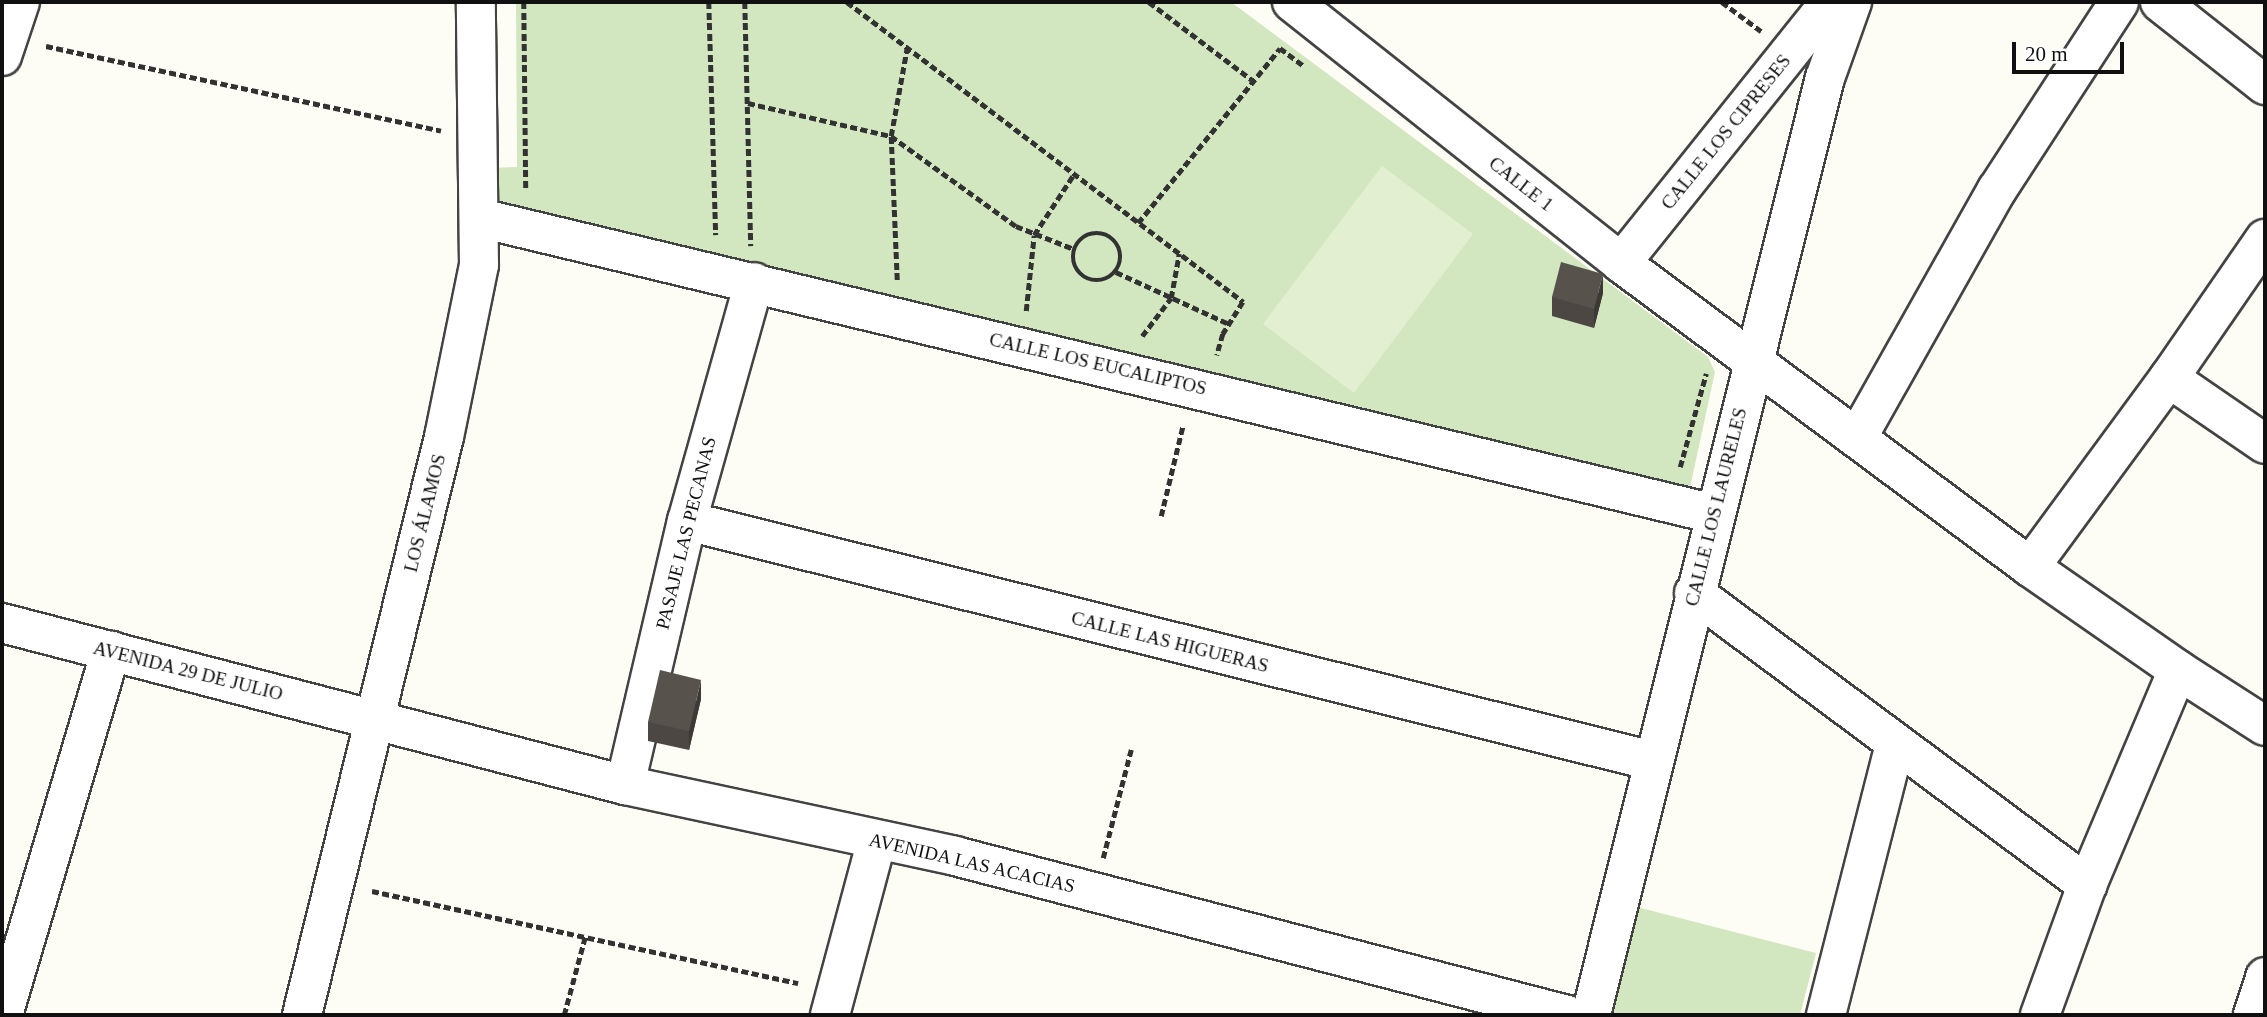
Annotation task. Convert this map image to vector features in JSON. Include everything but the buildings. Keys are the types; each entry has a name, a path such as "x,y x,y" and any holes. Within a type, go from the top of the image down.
{"street":[{"path":"5,47 20,2"},
{"name":"LOS ÁLAMOS","path":"302,1015 444,438 479,265 476,2"},
{"name":"CALLE 1","path":"1292,2 1621,263 2030,567 2178,670 2265,726"},
{"name":"CALLE LOS CIPRESES","path":"1621,263 1830,2"},
{"name":"CALLE LOS LAURELES","path":"1591,1015 1694,593 1825,78 1852,2"},
{"path":"1857,438 1997,191 2119,2"},
{"path":"2160,2 2265,85"},
{"name":"CALLE LOS EUCALIPTOS","path":"480,218 753,269 1204,375 1714,514"},
{"path":"2030,567 2169,378 2265,239"},
{"name":"PASAJE LAS PECANAS","path":"625,785 687,521 753,269"},
{"path":"2169,378 2265,444"},
{"name":"CALLE LAS HIGUERAS","path":"687,521 1653,761"},
{"path":"1694,593 2087,885"},
{"name":"AVENIDA 29 DE JULIO","path":"2,623 375,719"},
{"path":"2,1015 111,651"},
{"path":"2040,1015 2087,885 2178,670"},
{"name":"AVENIDA LAS ACACIAS","path":"375,719 625,785 955,856 1567,1015"},
{"path":"1826,1015 1895,744"},
{"path":"833,1003 877,840"},
{"path":"2253,1015 2265,977"}],"path":[{"path":"524,2 526,204"},
{"path":"709,2 716,248"},
{"path":"745,2 753,269"},
{"path":"847,2 1243,302 1223,334 1204,375 1161,516"},
{"path":"1149,2 1252,80"},
{"path":"1722,2 1790,52"},
{"path":"5,47 478,139"},
{"path":"897,289 891,136 907,48"},
{"path":"1138,223 1280,48 1304,66"},
{"path":"748,103 891,136 1016,226 1034,236 1074,249"},
{"path":"1025,319 1034,236 1074,174"},
{"path":"1090,233 1101,233 1111,238 1121,254 1116,272 1107,279 1097,281 1086,278 1077,271 1074,249 1080,240 1090,233"},
{"path":"1136,345 1171,298 1179,253"},
{"path":"1116,272 1229,324"},
{"path":"1678,475 1707,375 1700,368"},
{"path":"1095,892 1130,750"},
{"path":"334,883 585,937 833,1003"},
{"path":"564,1015 585,937"}],"green space":[{"path":"516,2 1231,2 1708,357 1715,372 1689,492 1396,417 489,205 489,168 517,167"},
{"path":"1382,166 1473,234 1354,393 1263,324"},
{"path":"1637,907 1816,953 1800,1015 1610,1015"}]}
